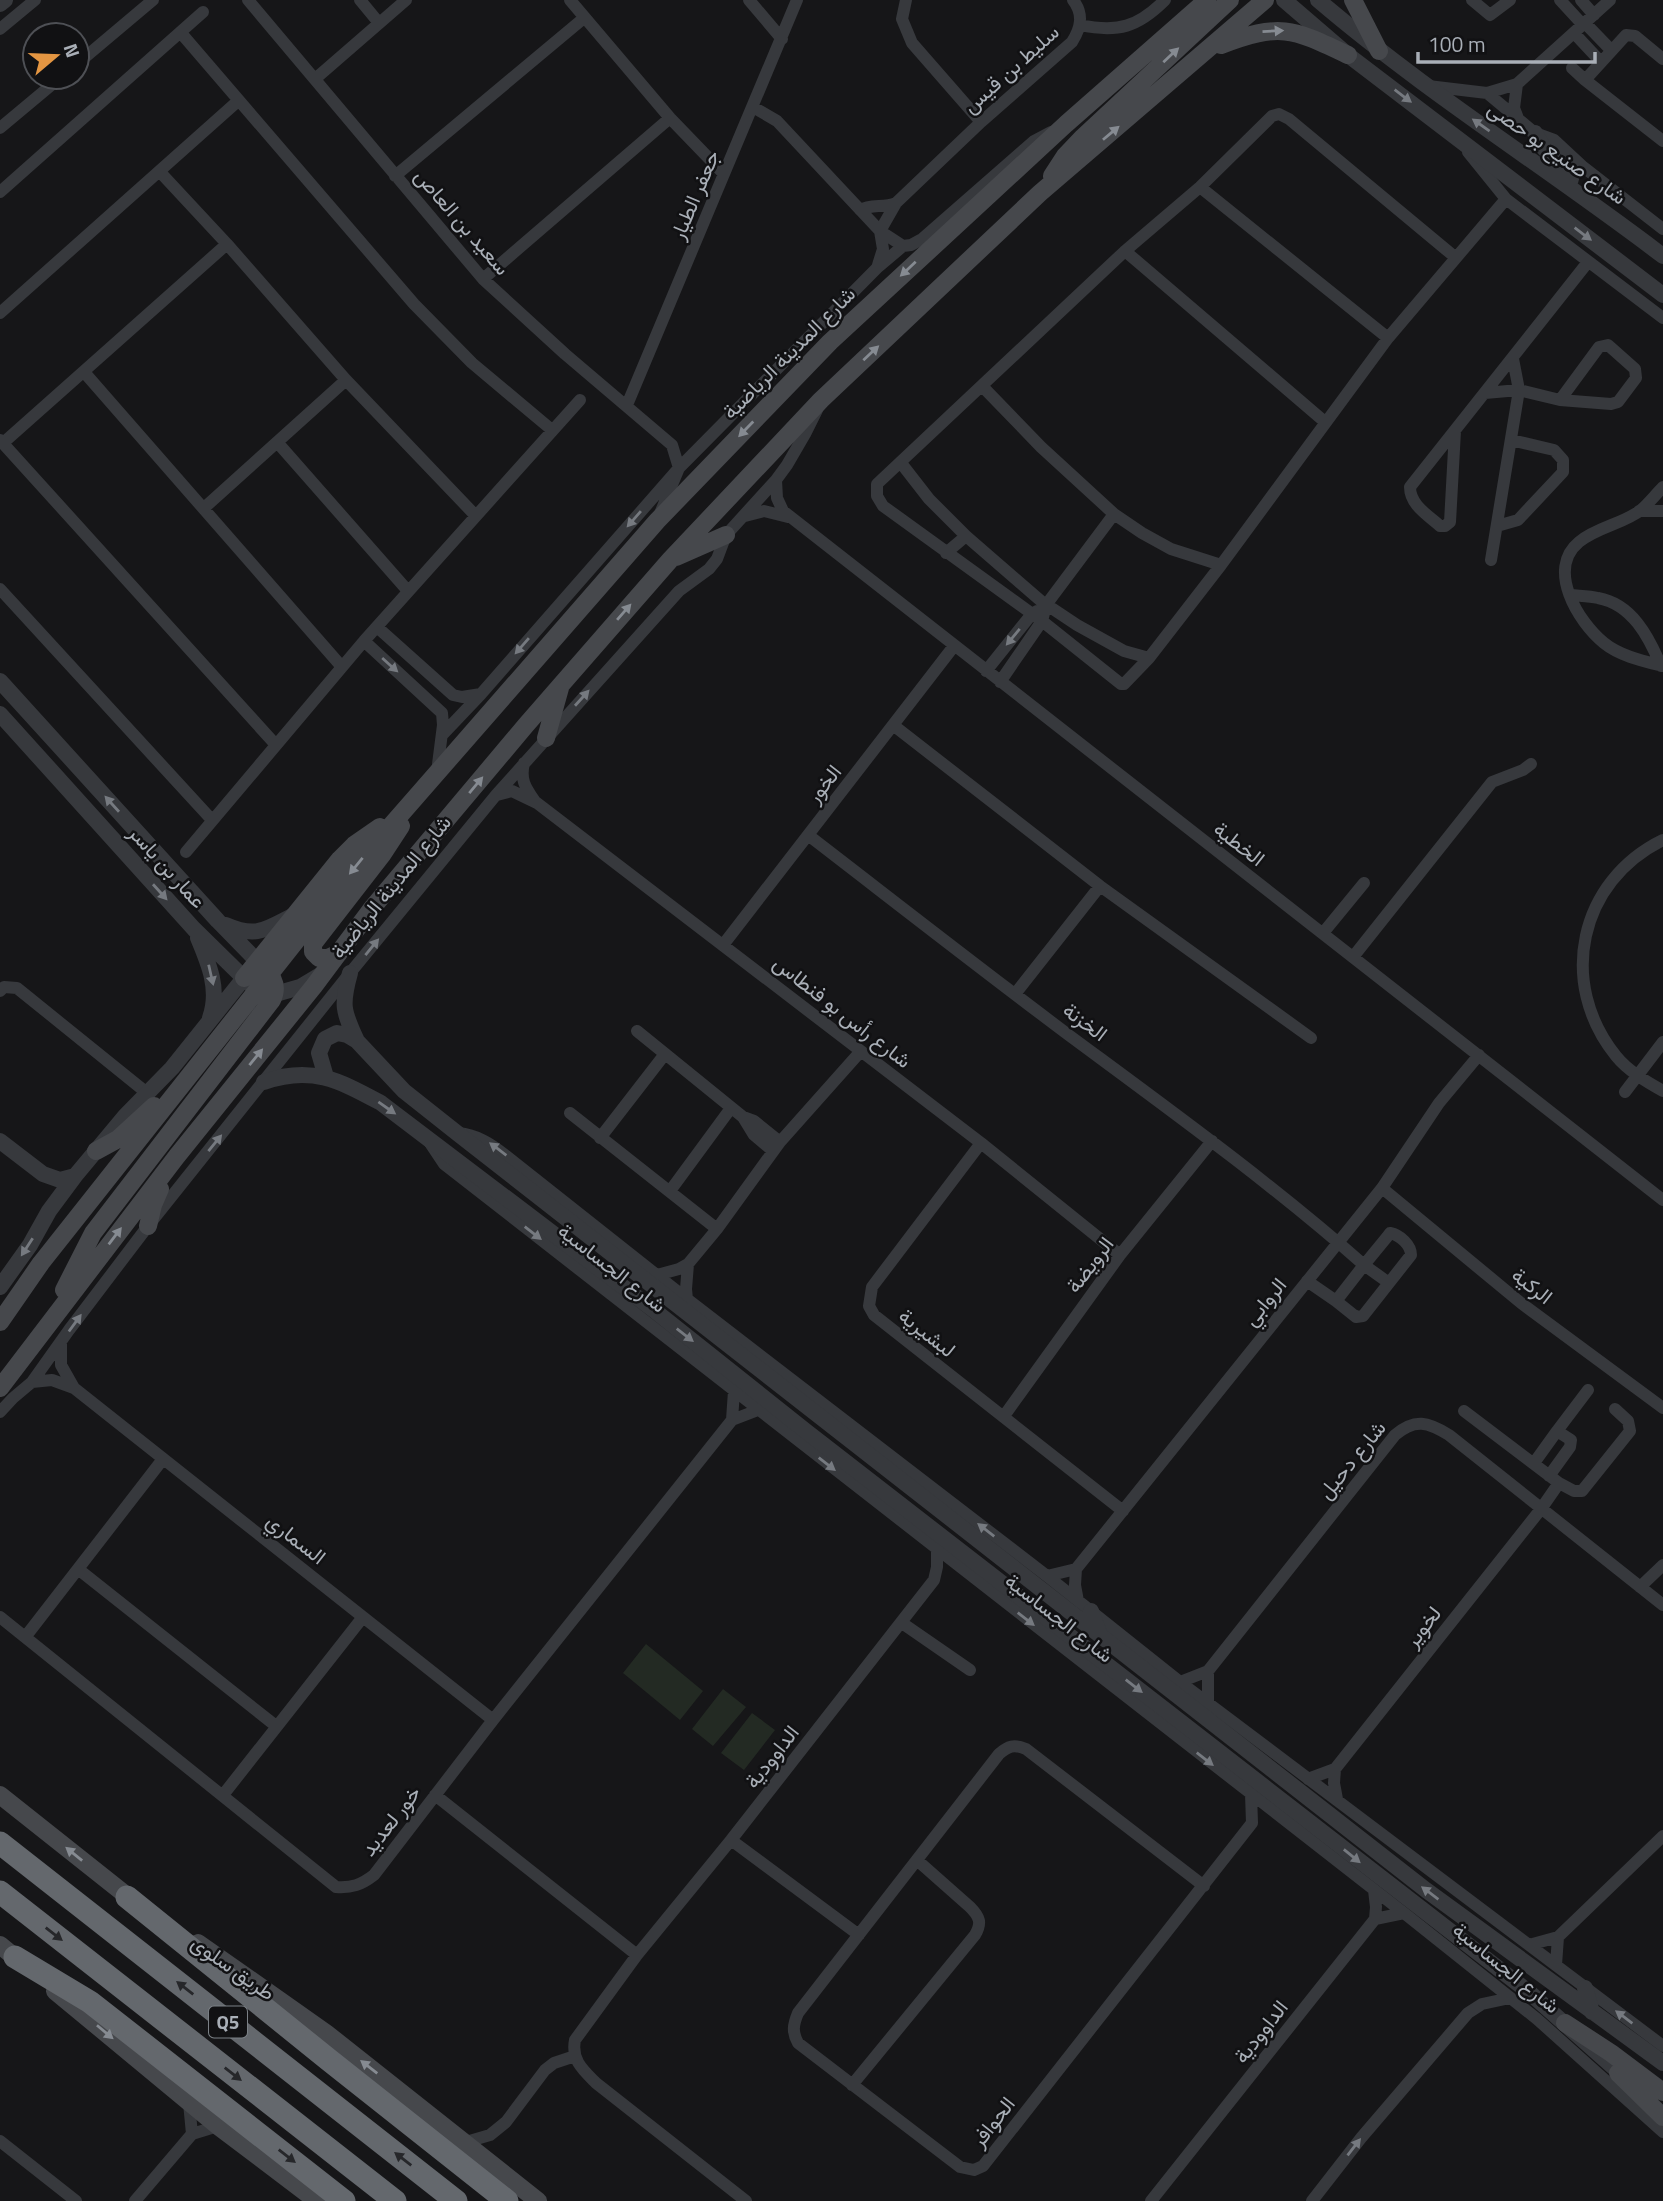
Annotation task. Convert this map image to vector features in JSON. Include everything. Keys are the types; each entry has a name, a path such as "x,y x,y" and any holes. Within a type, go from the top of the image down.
{"highway":[{"name":"طريق سلوى","path":"0,1843 456,2201"},
{"name":"Q5","path":"0,1892 395,2201"},
{"path":"127,1897 507,2201"},
{"path":"8,1951 90,2001 344,2201"}],"main road":[{"path":"1186,18 1198,0"},
{"name":"شارع المدينة الرياضية","path":"264,968 657,522 830,342 1066,124 1207,0"},
{"path":"1040,193 1072,148 1230,0"},
{"name":"شارع المدينة الرياضية","path":"0,1388 177,1156 373,908 670,560 821,400 1040,193 1265,0"},
{"path":"1353,0 1379,51"},
{"path":"1208,51 1254,34 1278,30 1305,35 1348,55"},
{"path":"670,560 726,535"},
{"path":"546,738 562,684"},
{"path":"340,953 319,958 313,952 314,941 383,855 419,793"},
{"path":"44,1330 93,1233 258,1018 259,987 264,968 298,913 346,853 401,814"},
{"path":"0,1322 41,1263 259,987 275,983 264,968"},
{"path":"96,1150 118,1139 190,1073"},
{"path":"148,1226 153,1205 177,1156"},
{"name":"طريق سلوى","path":"0,1795 127,1897 230,1964 326,2033 538,2201"},
{"path":"8,1951 189,2103 317,2201"},
{"path":"1561,2020 1663,2092"},
{"path":"1618,2073 1663,2117"}],"street":[{"path":"0,4 5,0"},
{"path":"0,29 35,0"},
{"path":"91,52 153,0"},
{"name":"سعيد بن العاص","path":"248,0 483,279 565,354 672,445"},
{"path":"360,0 379,23"},
{"path":"314,79 406,0"},
{"path":"570,0 670,118 724,174"},
{"path":"749,0 782,39"},
{"name":"جعفر الطيار","path":"627,405 797,0"},
{"path":"906,0 902,19 912,43 981,122"},
{"path":"1073,0 1080,14 1080,25"},
{"name":"سليط بن قيس","path":"877,268 883,254 880,231 896,204 981,122 1072,42 1080,25 1099,29 1121,28 1147,18 1165,0"},
{"path":"1284,0 1348,55 1663,295"},
{"name":"شارع صنيع بو حصى","path":"1318,0 1426,86 1663,256"},
{"path":"1472,0 1490,15 1510,0"},
{"path":"1560,0 1611,50"},
{"path":"1581,0 1584,24 1601,62"},
{"path":"1487,93 1517,84 1610,0"},
{"path":"0,192 203,12"},
{"path":"396,176 584,18"},
{"path":"180,33 414,304 472,363 552,430"},
{"path":"1585,80 1621,38 1631,34 1663,59"},
{"path":"1572,68 1663,141"},
{"path":"1517,84 1514,108 1519,121"},
{"name":"شارع صنيع بو حصى","path":"1426,86 1487,93 1535,133 1553,140 1663,229"},
{"path":"0,128 44,91"},
{"path":"0,313 238,101"},
{"path":"753,107 777,121 880,231 903,246 912,245 922,239 1034,141 1066,124"},
{"path":"1455,257 1289,119 1279,114 1272,116 1200,187 1125,251 877,484 877,496 883,506 1037,618 1121,684 1128,682 1221,565 1388,338 1506,198"},
{"path":"483,279 670,118"},
{"path":"1452,133 1506,198 1663,318"},
{"path":"1535,133 1554,160 1591,202"},
{"path":"160,172 346,380 475,516"},
{"path":"1200,187 1388,338"},
{"path":"860,210 896,204"},
{"path":"227,244 1,442 276,745"},
{"name":"شارع المدينة الرياضية","path":"443,734 679,468 877,268 903,246"},
{"path":"1125,251 1325,422"},
{"path":"1455,431 1450,522 1440,526 1415,503 1410,495 1410,487 1588,262"},
{"path":"1485,393 1519,390 1560,400 1611,404 1618,402 1637,374 1635,369 1604,344 1560,400"},
{"path":"1491,560 1519,390 1513,359"},
{"path":"84,372 342,667"},
{"path":"204,508 346,380"},
{"path":"982,386 1041,447 1114,514 1171,549 1221,565"},
{"path":"186,852 363,641 580,400"},
{"name":"شارع المدينة الرياضية","path":"0,1412 32,1382 148,1226 496,795 678,591 709,569 717,559 726,535 776,480 805,434 821,400"},
{"path":"657,522 679,468 672,445 691,448 709,439"},
{"path":"1497,526 1518,520 1563,472 1564,465 1554,450 1511,440"},
{"path":"277,442 408,591"},
{"path":"901,463 929,499 966,536 1046,605 1124,651 1149,658"},
{"name":"الخطية","path":"776,480 779,505 792,518 1663,1200"},
{"path":"1662,488 1639,511 1603,527 1577,543 1564,562 1567,588 1579,615 1604,643 1635,659 1662,666"},
{"path":"1639,511 1663,511 1662,488"},
{"name":"الخطية","path":"743,516 764,511 792,518"},
{"path":"1000,682 1037,618 1114,514"},
{"path":"946,553 966,536"},
{"path":"0,589 212,820"},
{"path":"1570,595 1601,598 1628,611 1651,641 1662,666"},
{"path":"986,671 1037,618"},
{"path":"377,627 453,695 463,697 481,694"},
{"path":"363,641 439,708 443,717 443,734 437,772"},
{"name":"الخور","path":"723,945 954,646"},
{"name":"عمار بن ياسر","path":"0,681 264,968"},
{"name":"عمار بن ياسر","path":"0,714 194,929 259,987"},
{"path":"893,725 1100,886 1311,1038"},
{"name":"شارع رأس بو فنطاس","path":"524,763 522,780 537,803"},
{"path":"1353,957 1492,782 1515,774 1531,764"},
{"name":"شارع رأس بو فنطاس","path":"496,795 516,791 537,803 981,1143 1121,1255"},
{"name":"الخزنة","path":"808,835 1212,1141 1389,1283"},
{"path":"1663,840 1643,850 1612,879 1590,918 1583,945 1584,989 1597,1028 1618,1058 1643,1080 1663,1091"},
{"path":"1323,933 1364,883"},
{"path":"1015,994 1100,886"},
{"path":"218,921 242,932 254,933 298,913"},
{"path":"194,929 214,984 214,1003 208,1023"},
{"path":"0,1287 75,1176 172,1068 208,1023 259,987 285,993 325,972"},
{"path":"350,973 343,998 347,1019 357,1041"},
{"path":"0,991 4,988 17,988 147,1093"},
{"path":"637,1031 731,1108 754,1121 777,1147"},
{"path":"326,1077 319,1053 325,1039 337,1033 357,1041"},
{"name":"شارع الجساسية","path":"357,1041 404,1090 457,1133 1426,1890 1663,2063"},
{"path":"1625,1092 1663,1042"},
{"path":"657,1275 688,1264 777,1147 861,1051"},
{"path":"600,1138 665,1054"},
{"name":"الروابي","path":"1076,1569 1382,1188 1439,1103 1479,1055"},
{"name":"شارع الجساسية","path":"264,1082 294,1074 326,1077 343,1082 381,1103 429,1139 1228,1759 1374,1890 1537,2019 1663,2133"},
{"path":"670,1191 731,1108"},
{"path":"570,1113 717,1229"},
{"name":"شارع الجساسية","path":"457,1133 474,1135 488,1142 1180,1682 1663,2046"},
{"name":"شارع الجساسية","path":"429,1139 444,1164 1278,1816 1314,1835 1561,2020 1618,2073 1663,2107"},
{"path":"0,1141 43,1174 49,1182 49,1211"},
{"name":"الرويضة","path":"1004,1416 1121,1255 1212,1141"},
{"name":"لبشيرية","path":"981,1143 872,1287 869,1306 874,1315 1123,1511"},
{"path":"43,1174 60,1180 75,1176"},
{"name":"الركية","path":"1382,1188 1521,1303 1663,1408"},
{"path":"1307,1281 1359,1317 1363,1316 1411,1255 1409,1245 1390,1233 1336,1301"},
{"path":"687,1298 685,1289 688,1264"},
{"path":"704,1312 715,1334"},
{"name":"السماري","path":"61,1344 61,1365 74,1388"},
{"path":"707,1353 711,1372"},
{"name":"السماري","path":"32,1382 52,1380 74,1388 493,1720"},
{"path":"1534,1463 1588,1390"},
{"path":"734,1391 732,1420 758,1410"},
{"path":"1464,1411 1554,1480 1574,1491 1582,1491 1629,1431 1628,1421 1615,1409"},
{"name":"خور لعديد","path":"0,1617 336,1887 350,1888 362,1884 374,1875 493,1720 732,1420"},
{"name":"شارع دحيل","path":"1208,1671 1395,1434 1406,1426 1418,1423 1432,1425 1449,1434 1663,1605"},
{"name":"لخوير","path":"1335,1769 1541,1509 1572,1443 1557,1431"},
{"path":"788,1433 807,1432"},
{"path":"26,1636 163,1459"},
{"path":"934,1580 937,1549"},
{"path":"1008,1563 1030,1563"},
{"path":"1640,1587 1663,1565"},
{"path":"78,1569 276,1726"},
{"path":"1047,1576 1076,1569 1075,1585 1100,1635"},
{"path":"934,1580 962,1570"},
{"name":"الداوودية","path":"575,2056 575,2040 637,1955 732,1839 934,1580"},
{"path":"988,1589 1005,1586"},
{"path":"223,1795 363,1617"},
{"path":"902,1623 970,1670"},
{"path":"1180,1682 1208,1671 1208,1702"},
{"name":"الحوافر","path":"1204,1886 1026,1749 1017,1745 1007,1747 798,2013 793,2023 793,2034 798,2043 960,2167 974,2170 983,2166 1204,1886 1252,1823"},
{"path":"1250,1753 1278,1755"},
{"path":"1228,1759 1230,1779"},
{"path":"1308,1779 1335,1769 1336,1799"},
{"path":"1251,1794 1252,1823 1278,1816"},
{"path":"435,1795 637,1955"},
{"path":"1529,1945 1558,1937 1663,1836"},
{"path":"732,1839 859,1935"},
{"path":"852,2085 980,1926 978,1915 918,1861"},
{"path":"1374,1890 1375,1919 1404,1913"},
{"name":"الداوودية","path":"1152,2201 1375,1919"},
{"path":"1556,1965 1558,1937"},
{"path":"1585,1988 1592,2012"},
{"path":"1312,2201 1361,2138 1468,2013 1482,2004 1510,1998"},
{"path":"1537,2019 1561,2020"},
{"path":"466,2143 490,2134 506,2122 545,2070 554,2063 575,2056 580,2067 596,2083 746,2201"},
{"path":"189,2103 192,2134"},
{"path":"135,2201 192,2134 218,2126"},
{"path":"489,2161 490,2134"},
{"path":"0,2141 76,2201"}],"shaded area":[{"path":"646,1644 703,1691 680,1720 623,1673"},
{"path":"723,1689 746,1707 713,1746 692,1729"},
{"path":"752,1713 775,1730 744,1770 721,1753"}]}
